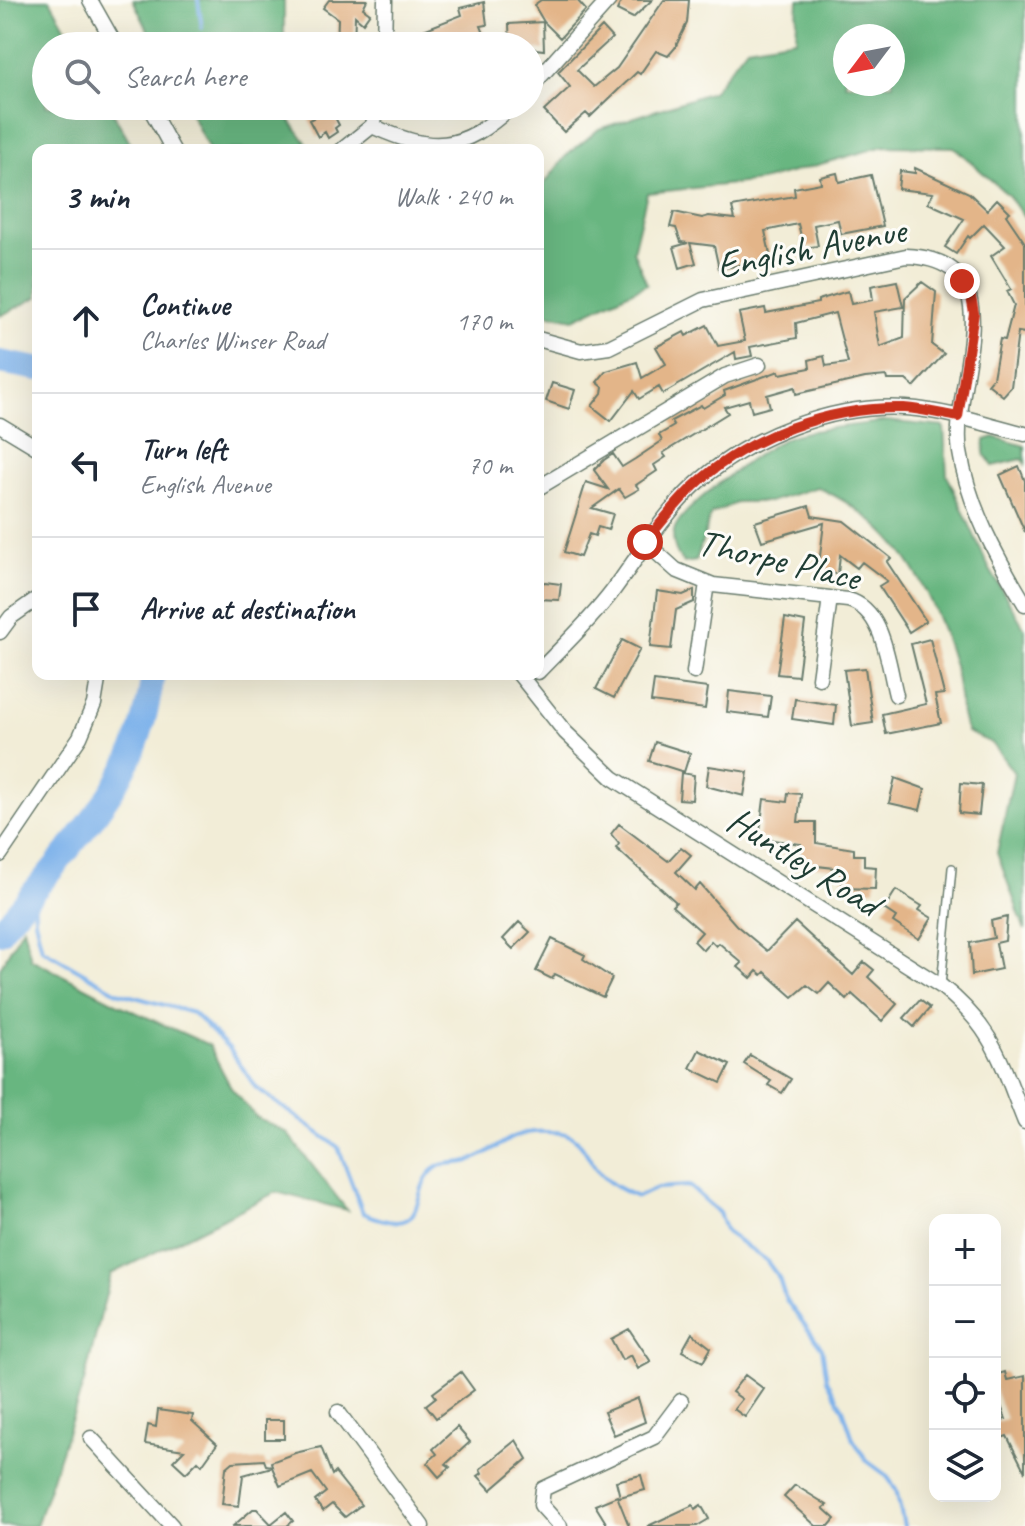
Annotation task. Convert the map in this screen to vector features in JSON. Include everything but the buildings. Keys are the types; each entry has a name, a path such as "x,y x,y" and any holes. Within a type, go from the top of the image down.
{"street":[{"path":"90,0 108,32"},
{"path":"384,32 385,0"},
{"path":"544,72 609,0"},
{"path":"157,120 170,144"},
{"path":"350,144 372,126 374,120"},
{"path":"443,144 472,135 493,120"},
{"path":"372,126 407,142 422,144"},
{"name":"English Avenue","path":"544,341 581,351 609,347 703,300 890,259 930,257 962,281 971,297 972,338 958,417"},
{"path":"544,484 725,376 759,365"},
{"path":"544,663 596,613 645,542 695,485 730,460 791,428 867,410 906,408 1025,434"},
{"path":"958,417 966,482 1025,604"},
{"path":"0,425 32,444"},
{"name":"Thorpe Place","path":"645,542 676,570 707,583 857,602 872,615 896,695"},
{"path":"694,672 707,583"},
{"path":"819,678 830,598"},
{"path":"0,632 11,617 32,602"},
{"path":"0,855 80,737 94,704 98,680"},
{"name":"Huntley Road","path":"532,680 565,732 613,778 941,986 967,1006 986,1030 1025,1122"},
{"path":"560,1526 541,1505 543,1489 654,1437 681,1401"},
{"path":"338,1412 422,1526"},
{"path":"91,1438 172,1526"}],"lane":[{"path":"941,986 952,868"}],"green space":[{"path":"0,0 50,0 68,32 32,32 32,120 117,120 131,144 32,144 32,300 0,316"},
{"path":"133,0 284,0 284,32 149,32"},
{"path":"798,0 1025,0 1025,219 1009,196 954,147 884,146 761,181 647,193 633,251 647,284 574,319 544,313 544,184 565,157 599,129 712,92 747,47 796,39"},
{"path":"194,120 290,120 307,144 206,144"},
{"path":"886,421 944,427 947,475 989,568 1025,629 1025,930 997,853 1014,773 992,743 967,732 954,666 934,608 907,559 890,538 845,502 817,487 769,502 738,502 711,514 696,561 684,563 674,545 673,534 685,514 713,488 767,449 805,432"},
{"path":"994,437 1025,446 1025,464 1022,459 993,466 984,453 985,440"},
{"path":"23,927 31,959 124,1007 209,1045 231,1088 256,1117 287,1133 347,1210 276,1192 111,1274 84,1382 36,1526 0,1526 0,968"}],"waterway":[{"path":"198,0 202,28"},
{"path":"0,362 32,368"},
{"path":"0,932 91,821 122,774 140,733 152,680"},
{"path":"34,889 35,920 42,949 117,992 193,1013 229,1048 256,1088 338,1147 363,1213 386,1221 401,1222 416,1209 423,1186 439,1166 469,1161 514,1137 534,1132 559,1132 572,1137 606,1179 637,1197 657,1188 689,1186 719,1213 726,1232 766,1260 779,1278 786,1300 822,1348 827,1380 843,1409 853,1439 867,1461 886,1475 896,1489 904,1526"}],"route":[{"path":"645,542 695,485 730,460 791,428 827,417 867,410 906,408 958,417 974,313 971,297 962,281"}]}
